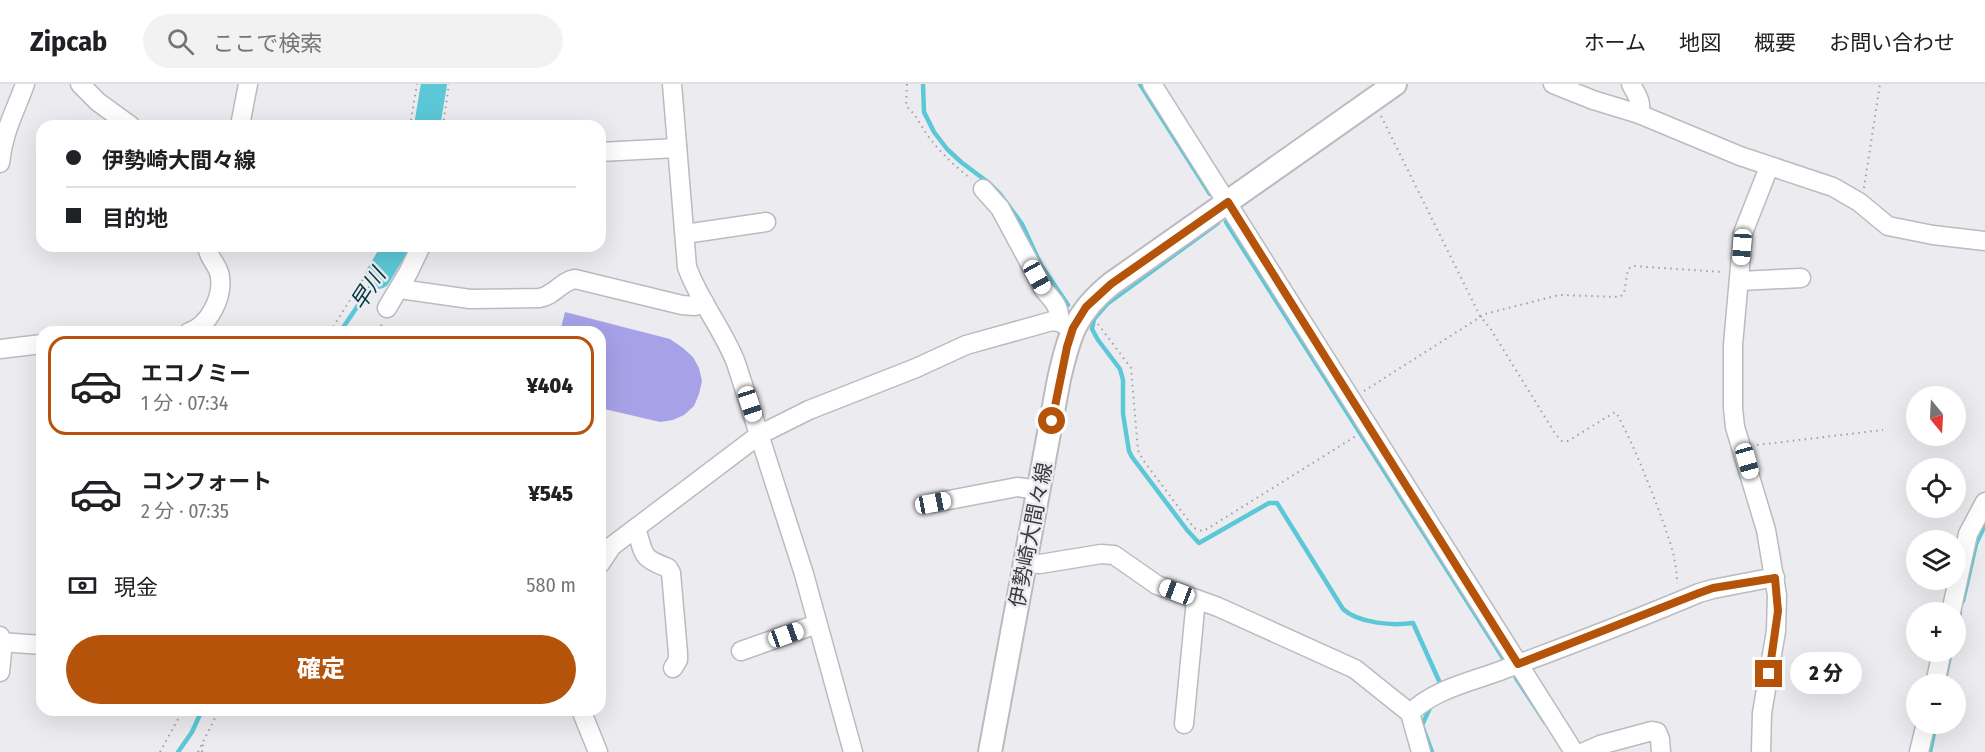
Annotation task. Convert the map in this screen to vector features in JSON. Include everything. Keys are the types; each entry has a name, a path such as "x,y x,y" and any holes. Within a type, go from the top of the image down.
{"main road":[{"name":"伊勢崎大間々線","path":"990,752 1059,379 1067,347 1066,325 1111,284 1395,84"}],"street":[{"path":"0,163 1,147 8,122 25,84"},
{"path":"80,84 98,102 123,120"},
{"path":"241,120 248,84"},
{"path":"672,84 687,267 704,302 729,344 804,574 853,752"},
{"path":"1152,84 1574,752"},
{"path":"1553,84 1593,100 1639,114 1769,167 1833,188 1859,202 1888,226 1933,235 1985,241"},
{"path":"1631,84 1640,100 1639,114"},
{"path":"606,152 677,148"},
{"path":"1761,752 1762,713 1778,611 1775,578 1766,530 1735,427 1733,345 1743,233 1769,167"},
{"path":"983,189 1000,208 1044,290 1059,310 1066,325"},
{"path":"685,234 766,222"},
{"path":"201,326 208,320 220,284 220,276 207,252"},
{"path":"387,308 418,252"},
{"path":"1740,277 1801,279"},
{"path":"400,287 470,299 539,298 549,296 569,280 575,279 682,305 695,306 704,302"},
{"path":"606,555 612,546 759,435 809,410 916,368 966,345 1052,321 1066,325"},
{"path":"0,350 36,345"},
{"path":"933,503 1017,487 1040,490"},
{"path":"1953,602 1968,534 1985,502"},
{"path":"636,528 648,560 668,568 670,573 678,653 678,660 674,668"},
{"path":"1026,564 1040,564 1101,554 1114,555 1157,585 1218,607 1355,669 1410,713 1421,752"},
{"path":"1410,713 1425,700 1445,690 1713,588 1775,578"},
{"path":"1184,724 1196,599"},
{"path":"741,651 817,624"},
{"path":"0,672 0,640 36,644"},
{"path":"583,716 598,752"},
{"path":"1584,752 1600,745 1652,731 1657,732 1661,752"},
{"path":"1919,752 1923,734"}],"path":[{"path":"411,120 417,84"},
{"path":"444,120 449,84"},
{"path":"907,84 906,106 916,114 930,139 941,151 958,169 983,189"},
{"path":"1859,202 1863,194 1869,163 1880,84"},
{"path":"1372,100 1480,316 1490,328 1556,435 1562,441 1568,441 1615,412 1618,416 1648,482 1675,555 1678,602"},
{"path":"334,326 378,252"},
{"path":"1351,400 1480,316 1559,295 1620,297 1624,293 1628,269 1633,266 1740,277"},
{"path":"1086,307 1131,368 1138,450 1143,460 1194,528 1198,530 1207,529 1369,428"},
{"path":"1742,447 1883,430"},
{"path":"160,752 180,716"},
{"path":"200,752 216,716"}],"building":[{"path":"565,312 670,339 693,357 699,368 702,381 694,406 684,415 660,422 606,409 606,326 562,326"}],"waterway":[{"name":"早川","path":"428,120 434,84"},
{"path":"923,84 924,112 934,132 947,149 1000,194 1022,224 1041,265 1068,305"},
{"path":"1140,84 1210,194"},
{"path":"1226,222 1503,658"},
{"path":"1218,223 1107,304 1094,319 1092,329 1120,369 1123,380 1123,414 1129,451 1199,543 1269,503 1277,503 1343,609 1357,618 1366,620 1395,624 1413,623 1440,683"},
{"name":"早川","path":"378,276 392,252"},
{"name":"早川","path":"344,326 378,276"},
{"path":"1963,601 1976,544 1985,525"},
{"path":"1946,674 1949,662"},
{"path":"1516,678 1545,722"},
{"path":"1430,708 1422,725 1432,752"},
{"name":"早川","path":"178,752 192,732 199,716"},
{"path":"1930,752 1934,734"}],"route":[{"path":"1052,421 1067,347 1073,328 1086,307 1111,284 1228,202 1518,664 1713,588 1775,578 1778,611 1769,674"}]}
